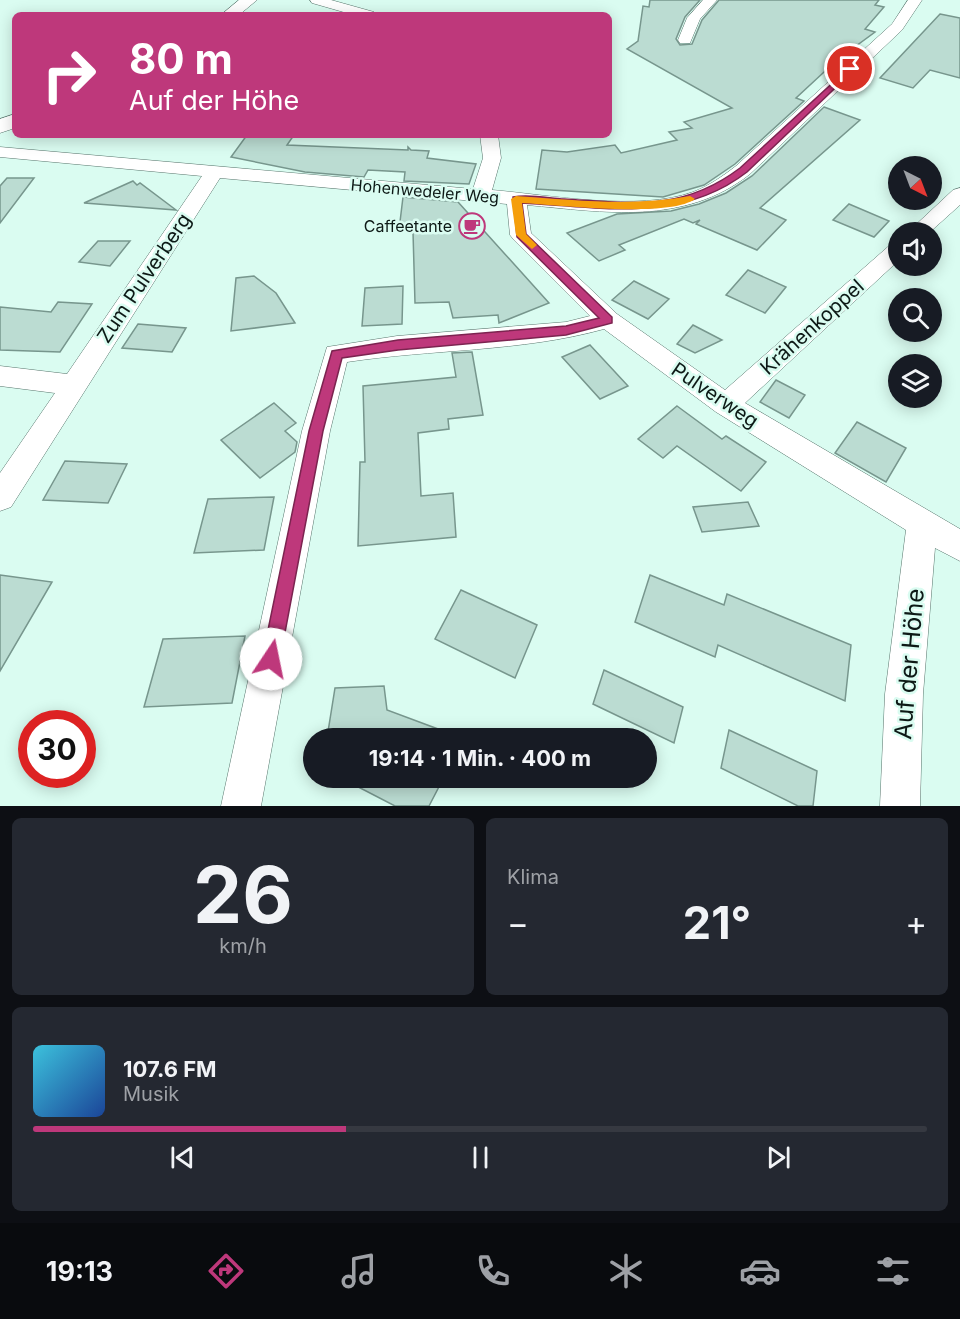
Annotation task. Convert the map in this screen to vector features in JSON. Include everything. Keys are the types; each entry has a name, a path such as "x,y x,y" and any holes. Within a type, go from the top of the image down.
{"main road":[{"path":"233,12 249,0"}],"street":[{"path":"317,0 359,12"},
{"path":"685,40 694,18 710,0"},
{"name":"Hohenwedeler Weg","path":"0,152 516,199 638,206 674,203 713,190 743,170 897,27 915,0"},
{"path":"480,196 492,158 489,138"},
{"name":"Zum Pulverberg","path":"0,498 215,171"},
{"path":"929,222 960,194"},
{"name":"Pulverweg","path":"516,199 521,235 608,320 726,405 960,546"},
{"name":"Krähenkoppel","path":"726,405 888,259"},
{"path":"241,806 316,431 336,354 398,345 566,330 608,320"},
{"path":"0,376 73,385"},
{"name":"Auf der Höhe","path":"900,806 904,693 922,523"}],"building":[{"path":"650,0 700,0 685,17 676,39 680,45 692,44 702,20 719,0 879,0 875,5 884,7 865,29 875,32 837,60 796,98 804,101 735,164 704,185 663,197 536,189 542,150 567,152 615,145 621,153 677,140 669,132 692,128 684,122 732,108 627,49 638,41 643,6 649,7"},
{"path":"940,14 960,18 960,78 930,70 913,88 880,78"},
{"path":"824,107 860,120 760,208 786,220 757,250 696,224 700,220 693,223 684,219 619,245 625,250 599,261 567,233 617,214 671,211 699,204 726,193 752,176"},
{"path":"245,138 292,138 287,145 408,150 408,147 411,150 429,151 427,158 476,164 469,184 404,181 405,172 368,170 364,177 305,172 231,157"},
{"path":"7,178 34,178 0,223 0,186"},
{"path":"133,181 137,185 140,183 176,210 84,203"},
{"path":"403,197 458,202 549,303 499,323 498,315 453,318 449,302 415,303 413,232 399,230"},
{"path":"849,204 889,221 874,237 833,220"},
{"path":"98,241 130,241 110,266 79,262"},
{"path":"748,270 786,287 765,313 726,295"},
{"path":"254,276 276,293 295,323 231,331 236,278"},
{"path":"634,281 669,299 648,319 612,300"},
{"path":"403,286 402,324 362,326 365,288"},
{"path":"58,302 92,304 60,352 0,350 0,307 51,312"},
{"path":"138,324 186,328 172,352 122,348"},
{"path":"693,325 722,340 695,353 677,344"},
{"path":"590,345 628,386 600,399 562,357"},
{"path":"472,352 483,415 448,419 449,429 418,433 421,496 453,493 456,537 358,546 360,462 365,462 363,386 456,377 452,353"},
{"path":"776,380 805,395 789,418 760,402"},
{"path":"274,403 296,423 285,431 297,442 295,452 260,478 221,440"},
{"path":"677,406 722,439 726,436 766,462 741,491 677,446 663,458 638,439"},
{"path":"857,422 906,448 886,482 835,453"},
{"path":"65,461 127,464 108,503 43,500"},
{"path":"274,497 264,550 194,553 208,499"},
{"path":"748,502 759,526 702,532 693,507"},
{"path":"0,575 52,582 0,671"},
{"path":"650,575 724,605 727,594 851,645 845,701 718,645 715,657 635,622"},
{"path":"461,590 537,625 515,678 435,639"},
{"path":"245,636 232,703 144,707 163,639"},
{"path":"604,670 683,707 674,743 657,735 657,728 643,728 593,704"},
{"path":"384,686 387,710 435,728 329,728 335,688"},
{"path":"729,730 817,771 813,806 798,806 721,768"},
{"path":"360,788 438,788 429,806 395,806"}],"slow traffic":[{"path":"532,245 521,235 516,199 620,207 660,205 690,199"}],"place":[{"name":"Caffeetante","path":"472,226"}],"route":[{"path":"271,659 316,431 336,354 398,345 566,330 608,320 521,235 516,199 620,207 660,205 700,196 725,184 743,170 850,69"}]}
